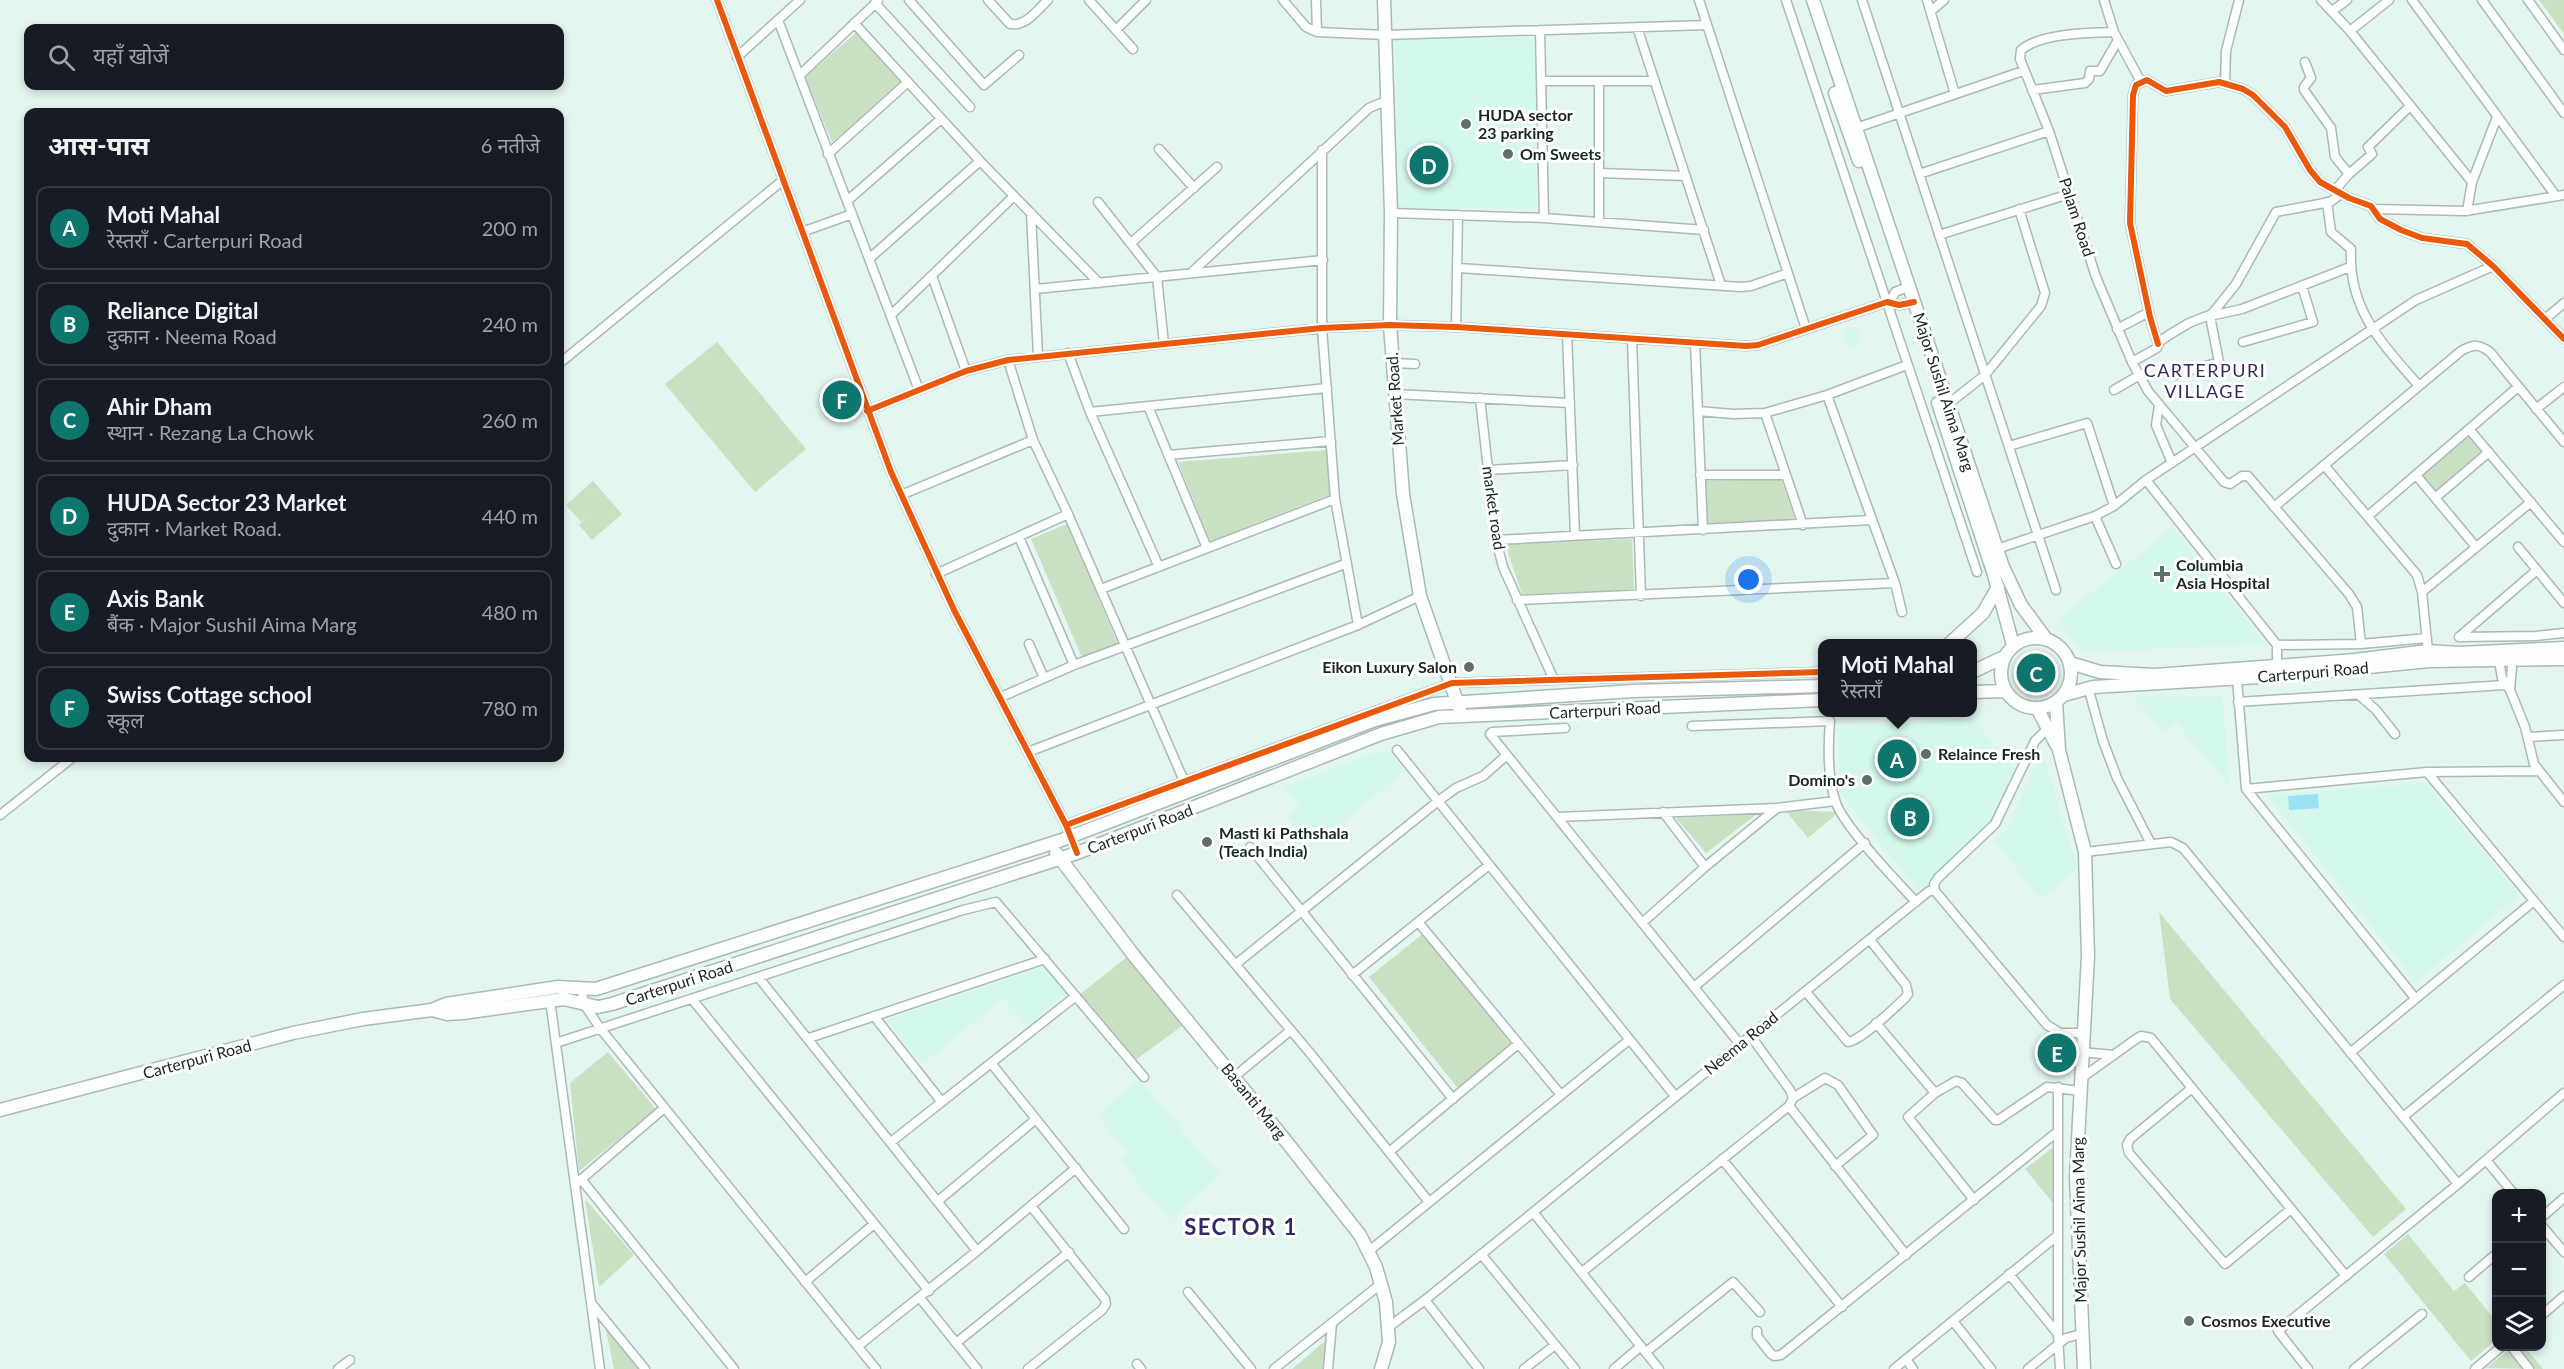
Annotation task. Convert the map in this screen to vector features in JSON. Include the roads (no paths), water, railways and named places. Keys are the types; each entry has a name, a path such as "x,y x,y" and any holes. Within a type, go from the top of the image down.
{"main road":[{"name":"Market Road.","path":"1384,0 1390,213 1390,325 1402,494 1420,596 1452,683 1461,717"},
{"name":"Major Sushil Aima Marg","path":"1805,0 1996,549 2021,605 2046,639"},
{"name":"Major Sushil Aima Marg","path":"1813,0 1856,128 1904,288"},
{"name":"Major Sushil Aima Marg","path":"1910,303 1998,587 2013,645"},
{"path":"1954,639 1983,613 1998,587"},
{"path":"1977,670 2004,657 2013,645 2030,638 2046,639 2057,644 2070,663 2070,685 2060,699 2037,708 2027,708 2015,702 2005,691 2001,679 2004,657"},
{"name":"Carterpuri Road","path":"2060,699 2088,687 2236,679 2513,655 2564,648"},
{"name":"Carterpuri Road","path":"2070,663 2100,672 2155,675 2428,651 2498,656"},
{"name":"Carterpuri Road","path":"2513,655 2564,658"},
{"name":"Carterpuri Road","path":"0,1110 293,1033 363,1019 432,1010 446,1004 537,990 558,987 596,989 1052,843 1067,831 1375,720 1434,704 1633,691 1818,686"},
{"path":"1977,692 2005,691"},
{"name":"Major Sushil Aima Marg","path":"2059,750 2060,699"},
{"name":"Carterpuri Road","path":"432,1010 447,1014 463,1013 564,999 598,1007 612,1004 1077,853 1381,734 1439,717 1818,700"},
{"name":"Major Sushil Aima Marg","path":"2037,708 2059,750 2085,852 2088,956 2076,1177 2084,1369"},
{"name":"Basanti Marg","path":"1052,843 1059,858 1135,957 1234,1077 1353,1227 1369,1251 1382,1283 1389,1326 1389,1342 1382,1369"}],"street":[{"path":"717,0 867,411 901,495 936,574 1001,697 1077,853"},
{"path":"737,57 800,0"},
{"path":"909,0 984,85 1019,56"},
{"path":"988,0 1010,24 1015,25 1027,20 1048,0"},
{"path":"1089,0 1133,49"},
{"path":"1116,30 1146,0"},
{"path":"1283,0 1306,27 1317,32 1385,35 1707,25"},
{"path":"1316,0 1317,32"},
{"path":"1699,0 1806,329"},
{"path":"1786,0 1977,572"},
{"path":"1862,0 2056,590"},
{"path":"1927,0 1955,94"},
{"path":"1931,11 1944,0"},
{"path":"2104,0 2116,36 2141,81"},
{"path":"2226,83 2226,51 2239,0"},
{"path":"2321,0 2350,31 2472,182"},
{"path":"2332,11 2347,0"},
{"path":"2350,31 2389,0"},
{"path":"2158,344 2130,223 2133,89 2141,81 2150,80 2171,91 2211,83 2226,83 2243,89 2260,102 2288,131 2314,176 2338,192 2374,209 2468,211 2560,196 2497,117 2412,0"},
{"path":"2482,0 2564,113"},
{"path":"2528,0 2564,50"},
{"path":"800,75 877,2 970,106"},
{"path":"778,20 919,390"},
{"path":"854,23 980,161 1099,282"},
{"path":"1637,27 1720,285"},
{"path":"1540,30 1544,218"},
{"path":"1856,128 2023,71 2020,54 2024,47 2059,37 2116,36"},
{"path":"2031,90 2085,82 2089,79 2090,70 2100,71 2116,36"},
{"path":"2305,62 2312,78 2304,90 2331,128 2335,157 2349,174"},
{"name":"Palam Road","path":"2023,71 2049,131 2096,277 2138,376 2159,405 2224,482 2230,484 2246,475 2274,507"},
{"path":"1541,81 1655,81"},
{"path":"1599,81 1599,222"},
{"path":"828,154 908,82"},
{"path":"1191,273 1369,108 1386,101"},
{"path":"2210,316 2236,284 2276,212 2327,202 2338,192 2349,174 2372,154 2368,147 2410,106"},
{"path":"2468,211 2472,182 2497,117"},
{"path":"847,201 941,119"},
{"path":"1919,174 2049,131"},
{"path":"1159,149 1194,188"},
{"path":"1323,150 1322,328 1335,499 1345,564 1358,625"},
{"path":"870,258 980,161"},
{"path":"1131,243 1217,167"},
{"path":"1599,173 1686,176"},
{"path":"564,360 782,181"},
{"path":"1939,235 2069,194"},
{"path":"891,315 1014,196"},
{"path":"1098,202 1157,277 1164,344"},
{"path":"2327,202 2331,232 2351,249 2350,267 2358,297 2372,330 2419,386"},
{"path":"1947,405 1985,375 2044,300 2045,293 2019,209"},
{"path":"2374,209 2385,223 2418,237 2468,244 2493,266 2564,339"},
{"path":"1031,213 1038,356"},
{"path":"1390,213 1544,218 1704,230"},
{"path":"802,232 852,214"},
{"path":"1456,327 1458,215"},
{"path":"1036,289 1323,260"},
{"path":"1996,549 2095,516 2114,506 2146,480 2422,296 2493,266"},
{"path":"2132,362 2157,348 2158,344 2189,323 2242,309 2350,267"},
{"path":"1458,268 1751,286 1788,273"},
{"path":"932,276 966,371"},
{"path":"2243,342 2313,322 2302,286"},
{"path":"1888,302 1893,294 1904,288"},
{"path":"867,411 966,371 1008,360 1038,356 1322,328 1390,325 1758,345 1888,302 1899,305 1910,303"},
{"path":"2545,319 2564,303"},
{"path":"2117,329 2149,312"},
{"path":"2175,375 2219,362 2210,316"},
{"path":"1567,334 1575,535"},
{"path":"1632,339 1641,596"},
{"path":"1695,343 1702,530"},
{"path":"2361,644 2357,607 2349,594 2274,507 2461,351 2476,345 2490,352 2564,442"},
{"path":"1068,353 1090,412 1159,567"},
{"path":"1008,360 1033,440 1068,514 1184,781"},
{"path":"1393,363 1415,364"},
{"path":"1698,411 1733,414 1765,413 1827,395 1907,365"},
{"path":"2114,390 2138,376"},
{"path":"2368,516 2518,387"},
{"path":"2536,410 2564,387"},
{"path":"1090,412 1327,388"},
{"path":"1395,394 1570,403"},
{"path":"1827,395 1895,583 1902,612"},
{"name":"market road","path":"1480,398 1496,540 1503,567 1554,680"},
{"path":"2159,405 2156,425 2172,463"},
{"path":"1148,406 1208,548"},
{"path":"1765,413 1803,525"},
{"path":"2008,446 2087,423 2114,506"},
{"path":"2469,429 2564,542"},
{"path":"901,495 1033,440"},
{"path":"1168,455 1331,441"},
{"path":"2435,498 2489,452"},
{"path":"1488,470 1573,465"},
{"path":"2324,465 2417,575 2422,592 2428,651"},
{"path":"1700,475 1785,475"},
{"path":"2416,475 2476,547"},
{"path":"2146,480 2277,645 2277,665"},
{"path":"1101,589 1335,499"},
{"path":"2422,592 2531,502"},
{"path":"936,574 1068,514"},
{"path":"2095,516 2116,564"},
{"path":"1496,540 1871,520"},
{"path":"1019,537 1074,665"},
{"path":"2518,547 2564,603"},
{"path":"1001,697 1074,665 1345,564"},
{"path":"2458,637 2537,570"},
{"path":"1516,600 1895,583"},
{"path":"1028,752 1358,625 1420,596"},
{"path":"2458,637 2536,636 2564,633"},
{"path":"2458,637 2459,653"},
{"path":"2277,645 2361,644 2427,638"},
{"path":"1029,644 1044,678"},
{"path":"2508,687 2513,655"},
{"path":"2498,656 2528,737 2532,758 2538,771 2564,802"},
{"path":"1067,831 1184,781 1452,683 1818,672"},
{"path":"2236,679 2246,789 2415,998"},
{"path":"2088,687 2103,741 2117,778 2151,844"},
{"path":"2238,702 2508,687"},
{"path":"2359,695 2395,734"},
{"path":"1692,726 1830,721 1829,758 1835,801 1865,843 1916,902"},
{"path":"1564,728 1492,732 1490,734 1739,1043"},
{"name":"Neema Road","path":"1389,1326 1425,1300 1929,891 1935,891 1934,884 1938,878 1995,824 2035,741 2048,728"},
{"path":"2528,737 2564,735"},
{"path":"1397,750 1675,1096"},
{"path":"1236,964 1437,802 1456,788 1483,776 1507,755"},
{"path":"0,815 67,762"},
{"path":"2246,789 2427,772 2538,771"},
{"path":"2427,772 2564,937"},
{"path":"1557,817 1778,808 1835,801"},
{"path":"1642,923 1705,867 1778,808"},
{"path":"1662,812 1705,867"},
{"path":"2085,852 2171,842 2183,848 2458,1184"},
{"path":"1694,987 1865,843"},
{"path":"1250,847 1453,1098"},
{"path":"1352,975 1488,866"},
{"path":"1935,891 2047,1025 2060,1033 2083,1033"},
{"path":"1177,895 1291,1030 1429,1202"},
{"path":"2350,1053 2534,901"},
{"path":"556,1043 992,902 1001,905 1144,1077"},
{"path":"1419,923 1561,1095"},
{"path":"1806,992 1848,1042 1853,1041 1876,1023 1908,994 1906,985 1870,940"},
{"path":"809,1038 1046,959"},
{"path":"759,978 977,1251"},
{"path":"2403,1117 2564,985"},
{"path":"581,988 584,1004 600,1028 663,1109 876,1369"},
{"path":"891,1142 1076,996"},
{"path":"692,999 929,1291"},
{"path":"550,1000 578,1182 600,1369"},
{"path":"874,1016 941,1101"},
{"path":"1876,1023 1935,1093"},
{"path":"1234,1077 1291,1030"},
{"path":"1750,1035 1790,1090 1791,1102 1835,1166 1906,1255"},
{"path":"1974,1200 1908,1117 1935,1093 1954,1082 1960,1082 1998,1120 2043,1089 2080,1085 2115,1054 2136,1039 2147,1036 2346,1276"},
{"path":"1369,1251 1629,1040"},
{"path":"1389,1152 1518,1044"},
{"path":"2081,1052 2115,1054"},
{"path":"991,1063 1124,1229"},
{"path":"1582,1272 1820,1080 1832,1080 1838,1085 1873,1134 1869,1140 1835,1166"},
{"path":"2058,1087 2061,1369"},
{"path":"2192,1088 2130,1139 2127,1145 2128,1153 2224,1264 2291,1209"},
{"path":"2308,1369 2278,1331 2487,1160 2564,1093"},
{"path":"578,1182 663,1109"},
{"path":"938,1201 1036,1119"},
{"path":"1757,1331 1757,1336 1771,1354 1778,1356 2057,1132"},
{"path":"1722,1159 1842,1306"},
{"path":"2487,1160 2510,1189"},
{"path":"858,1346 929,1291 1076,1168"},
{"path":"578,1182 734,1369"},
{"path":"2546,1213 2564,1198"},
{"path":"1028,1369 1105,1307 1105,1299 1031,1206"},
{"path":"1533,1212 1659,1369"},
{"path":"805,1282 874,1224"},
{"path":"2546,1232 2564,1252"},
{"path":"1894,1369 2058,1235"},
{"path":"956,1343 1069,1252"},
{"path":"1481,1254 1575,1369"},
{"path":"2469,1277 2492,1257"},
{"path":"2009,1274 2059,1338"},
{"path":"1614,1369 1733,1282 1760,1312"},
{"path":"1274,1369 1382,1283"},
{"path":"1188,1292 1251,1369"},
{"path":"2546,1311 2564,1296"},
{"path":"920,1298 977,1369"},
{"path":"1425,1300 1479,1369"},
{"path":"591,1303 645,1369"},
{"path":"2354,1369 2422,1314"},
{"path":"1953,1321 1991,1369"},
{"path":"1328,1369 1332,1323"},
{"path":"2028,1369 2059,1338 2081,1334"},
{"path":"1524,1369 1555,1345"},
{"path":"2477,1368 2497,1351"},
{"path":"2514,1351 2529,1369"},
{"path":"1906,1359 1914,1369"},
{"path":"338,1369 350,1360"}],"water":[{"path":"2318,794 2319,808 2289,810 2288,796"}],"place":[{"name":"HUDA sector 23 parking","path":"1466,124"},
{"name":"Om Sweets","path":"1508,154"},
{"name":"HUDA Sector 23 Market","path":"1429,165"},
{"name":"Swiss Cottage school","path":"842,400"},
{"name":"Columbia Asia Hospital","path":"2162,574"},
{"name":"Eikon Luxury Salon","path":"1469,667"},
{"name":"Ahir Dham","path":"2036,673"},
{"name":"Relaince Fresh","path":"1926,754"},
{"name":"Moti Mahal","path":"1897,759"},
{"name":"Domino's","path":"1867,780"},
{"name":"Reliance Digital","path":"1910,817"},
{"name":"Masti ki Pathshala (Teach India)","path":"1207,842"},
{"name":"Axis Bank","path":"2057,1053"},
{"name":"Cosmos Executive","path":"2189,1321"}],"district":[{"name":"CARTERPURI VILLAGE","path":"2205,382"},
{"name":"SECTOR 1","path":"1241,1227"}]}
